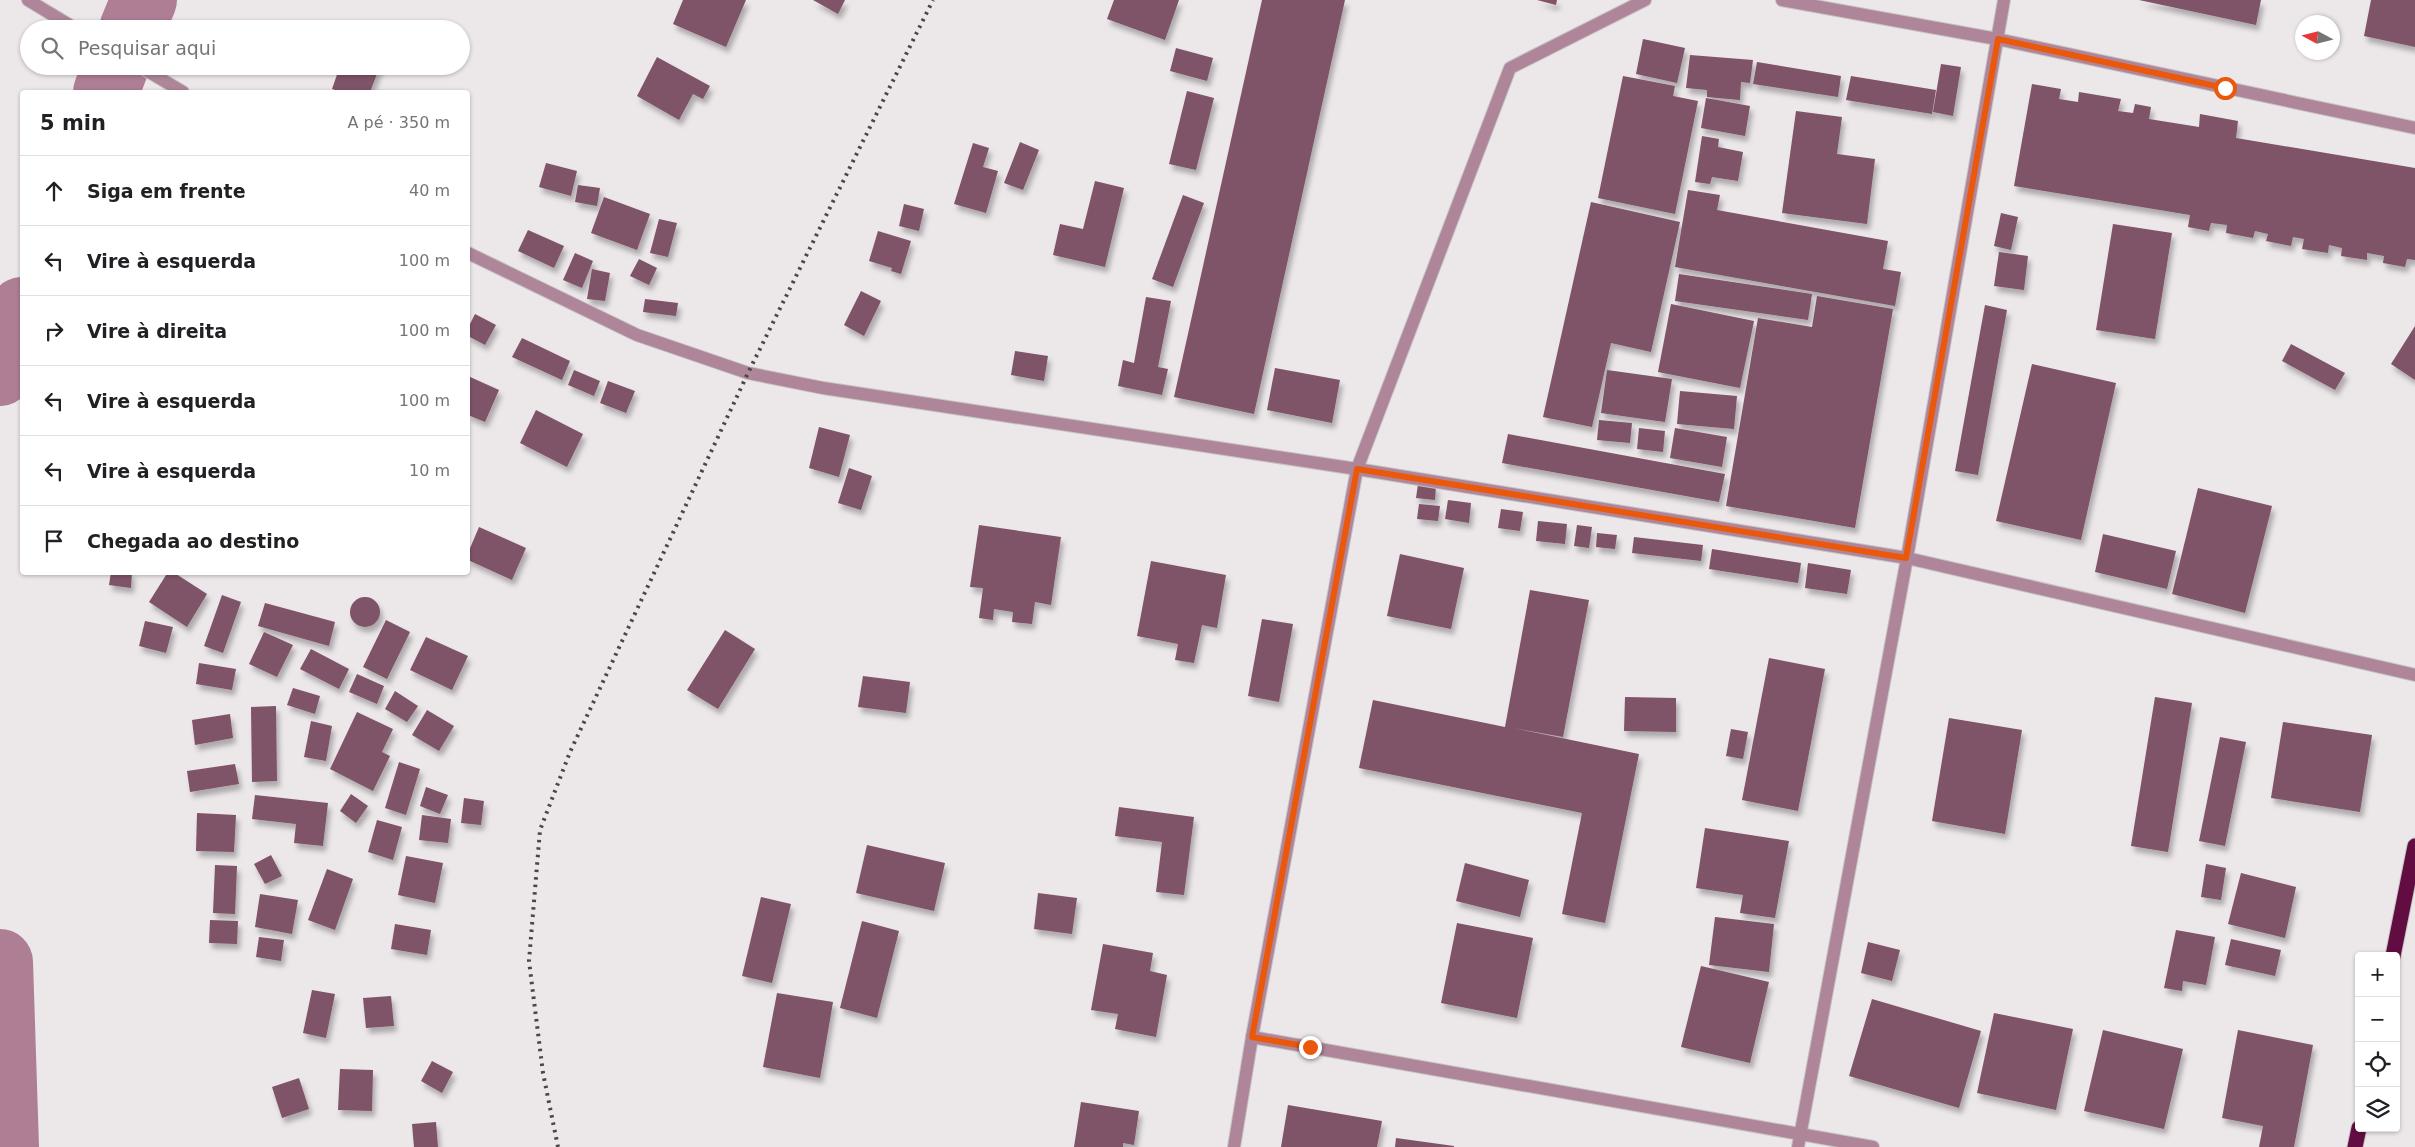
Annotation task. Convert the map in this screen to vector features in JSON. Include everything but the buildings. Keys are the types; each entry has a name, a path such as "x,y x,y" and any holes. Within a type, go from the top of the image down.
{"highway":[{"path":"2394,952 2415,846"},
{"path":"2355,1147 2358,1132"}],"street":[{"path":"28,0 61,20"},
{"path":"1234,1147 1252,1037 1357,469 1510,68 1646,0"},
{"path":"1782,0 1998,39 2415,128"},
{"path":"1798,1147 1906,558 2004,0"},
{"path":"154,75 180,90"},
{"path":"470,254 637,335 748,373 823,388 1357,469 1906,558 2415,675"},
{"path":"1252,1037 1873,1147"}],"waterway":[{"path":"136,20 144,0"},
{"path":"107,90 113,75"},
{"path":"0,373 20,316"},
{"path":"0,962 6,1147"}],"railway":[{"path":"558,1147 543,1073 529,961 540,830 570,752 748,373 933,0"}],"route":[{"path":"1310,1047 1252,1037 1357,469 1906,558 1998,39 2225,88"}]}
